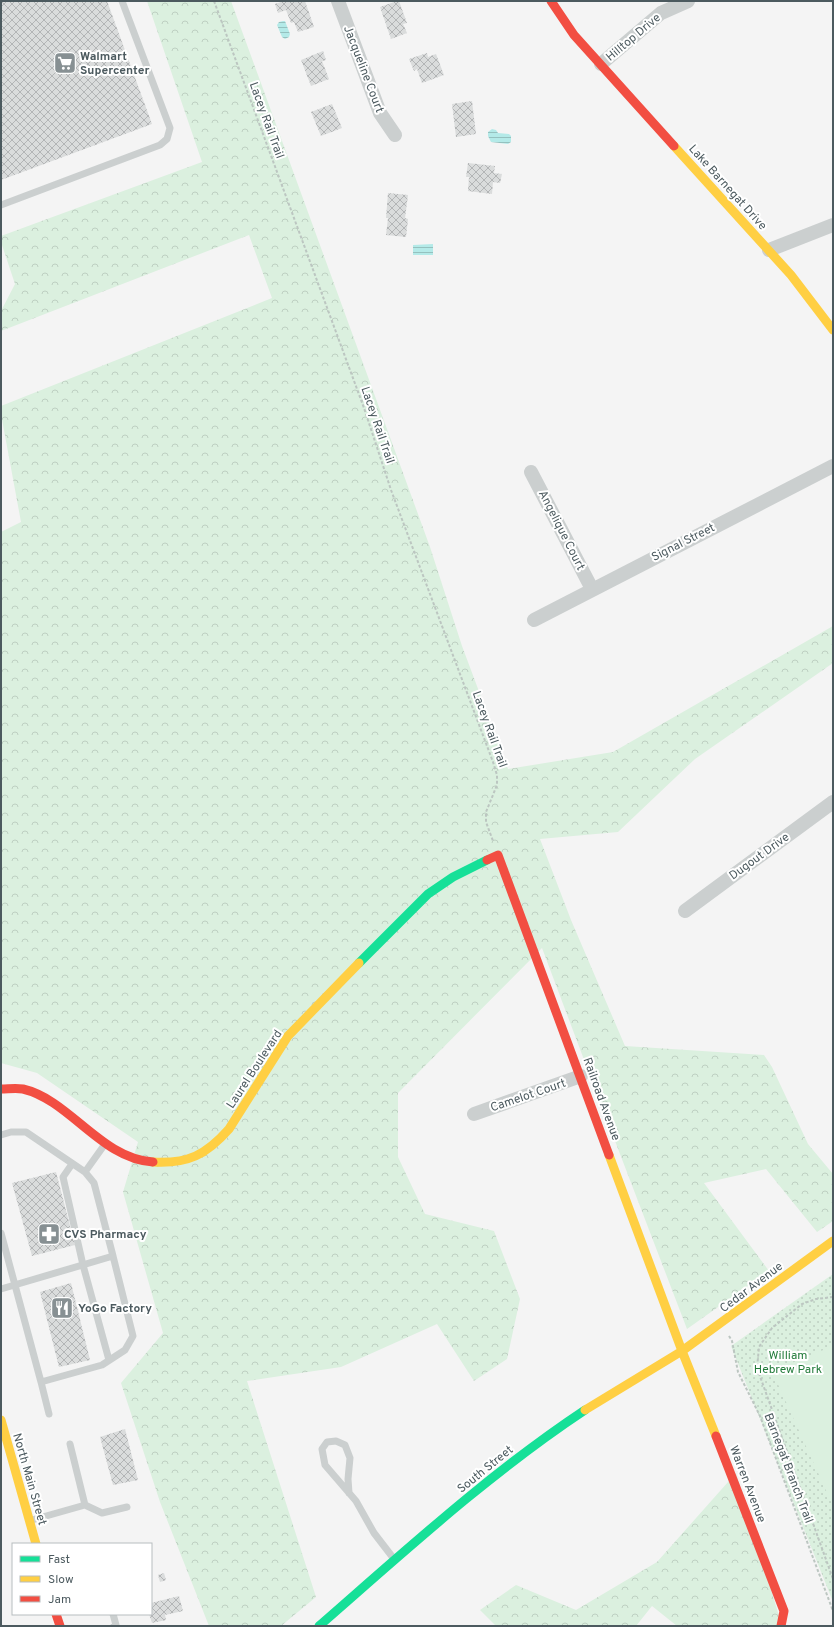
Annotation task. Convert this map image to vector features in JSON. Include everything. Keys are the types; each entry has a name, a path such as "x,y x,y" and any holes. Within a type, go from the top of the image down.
{"main road":[{"name":"Lake Barnegat Drive","path":"551,1 574,35 791,275 833,330"},
{"name":"Railroad Avenue","path":"498,855 682,1351"},
{"name":"Laurel Boulevard","path":"1,1089 22,1089 44,1098 105,1144 122,1155 139,1161 158,1164 176,1163 195,1157 219,1141 229,1129 288,1036 428,894 445,880 498,855"},
{"name":"Cedar Avenue","path":"682,1351 833,1240"},
{"name":"South Street","path":"319,1626 518,1457 584,1411 682,1351"},
{"name":"Warren Avenue","path":"682,1351 736,1485 784,1611 783,1620 780,1626"},
{"name":"North Main Street","path":"1,1420 36,1543"},
{"path":"56,1615 60,1626"}],"street":[{"name":"Jacqueline Court","path":"338,1 380,112 395,135"},
{"name":"Hilltop Drive","path":"601,64 661,13 688,1"},
{"path":"769,250 833,225"},
{"name":"Signal Street","path":"534,620 833,466"},
{"name":"Angelique Court","path":"531,472 592,589"},
{"name":"Dugout Drive","path":"685,911 833,802"},
{"name":"Camelot Court","path":"474,1114 581,1076"}],"lane":[{"path":"1,205 160,145 167,139 170,128 122,1"},
{"path":"1,1136 11,1132 26,1132 85,1172 94,1183 133,1336 124,1350 102,1365 41,1382"},
{"path":"85,1172 105,1144"},
{"path":"72,1164 63,1176 83,1265 109,1360"},
{"path":"1,1233 49,1414"},
{"path":"1,1289 113,1256"},
{"path":"350,1494 348,1479 350,1458 345,1445 336,1441 327,1442 322,1449 325,1465 356,1501 374,1533 395,1560"},
{"path":"70,1444 85,1505"},
{"path":"30,1521 85,1505 102,1513 128,1507"},
{"path":"113,1615 116,1626 114,1626"}],"path":[{"name":"Lacey Rail Trail","path":"214,1 364,408 391,490 493,762 497,775 497,785 486,812 486,822 498,855"},
{"path":"833,1297 816,1299 802,1304 772,1328 760,1347 757,1368 833,1579"},
{"name":"Barnegat Branch Trail","path":"726,1333 732,1341 738,1372 760,1416 833,1611"}],"green space":[{"path":"147,1 231,1 430,547 462,646 508,769 613,752 833,626 833,663 695,759 618,832 540,839 571,920 625,1046 764,1055 772,1067 808,1144 833,1174 833,1221 817,1232 766,1169 704,1183 769,1271 687,1329 542,948 398,1093 398,1157 425,1214 494,1231 520,1299 507,1359 474,1381 437,1324 341,1367 247,1381 316,1597 281,1626 209,1626 160,1502 121,1383 163,1333 123,1192 138,1142 37,1073 1,1063 1,532 21,522 1,414 1,406 272,298 249,235 1,331 1,311 15,284 1,242 1,236 202,162"},
{"name":"William Hebrew Park","path":"833,1274 833,1602 731,1346"},
{"path":"833,1346 833,1506 772,1371"},
{"path":"736,1473 782,1626 677,1626 652,1606 636,1626 496,1626 480,1610 516,1585 576,1610 657,1562"}],"water":[{"path":"285,21 290,34 289,37 285,39 282,37 277,25 279,22"},
{"path":"492,129 496,130 498,133 509,134 511,136 511,142 508,144 491,142 488,132"},
{"path":"433,244 433,255 413,255 413,245"}],"building":[{"name":"Walmart Supercenter","path":"1,1 107,1 152,124 1,180"},
{"path":"284,1 305,1 314,27 298,32 294,22 291,23 286,10 278,13 275,4"},
{"path":"399,1 407,23 403,24 407,33 391,39 380,7"},
{"path":"323,51 326,60 322,61 329,79 311,86 301,60"},
{"path":"427,53 428,57 436,54 444,75 422,83 417,69 414,71 409,59"},
{"path":"472,101 476,134 456,137 452,104"},
{"path":"332,104 342,128 321,136 311,112"},
{"path":"468,163 495,166 494,173 502,174 500,183 493,182 492,194 468,191 469,177 466,177"},
{"path":"388,193 408,195 405,218 408,219 406,237 386,235"},
{"path":"56,1172 75,1245 32,1256 12,1183"},
{"path":"71,1283 90,1360 59,1367 40,1292"},
{"path":"125,1429 138,1480 113,1485 100,1437"},
{"path":"164,1573 166,1580 160,1582 158,1575"},
{"path":"179,1596 183,1611 165,1615 166,1620 152,1623 149,1615 152,1615 152,1603"}],"traffic: fast":[{"path":"359,963 428,894 453,877 487,860"},
{"path":"319,1626 416,1541 482,1486 550,1434 585,1410"}],"traffic: slow":[{"path":"674,146 791,275 833,330"},
{"path":"153,1162 176,1161 196,1156 221,1138 229,1129 288,1036 359,963"},
{"path":"609,1155 682,1351 716,1436"},
{"path":"585,1410 682,1351 833,1241"},
{"path":"1,1420 36,1543"}],"traffic: jam":[{"path":"551,1 574,35 674,146"},
{"path":"487,860 498,855 609,1155"},
{"path":"1,1089 23,1089 40,1095 56,1105 117,1151 134,1158 153,1162"},
{"path":"716,1436 784,1611 781,1626"},
{"path":"56,1615 60,1626"}],"place":[{"name":"Walmart Supercenter","path":"65,63"},
{"name":"CVS Pharmacy","path":"49,1234"},
{"name":"YoGo Factory","path":"62,1308"}]}
